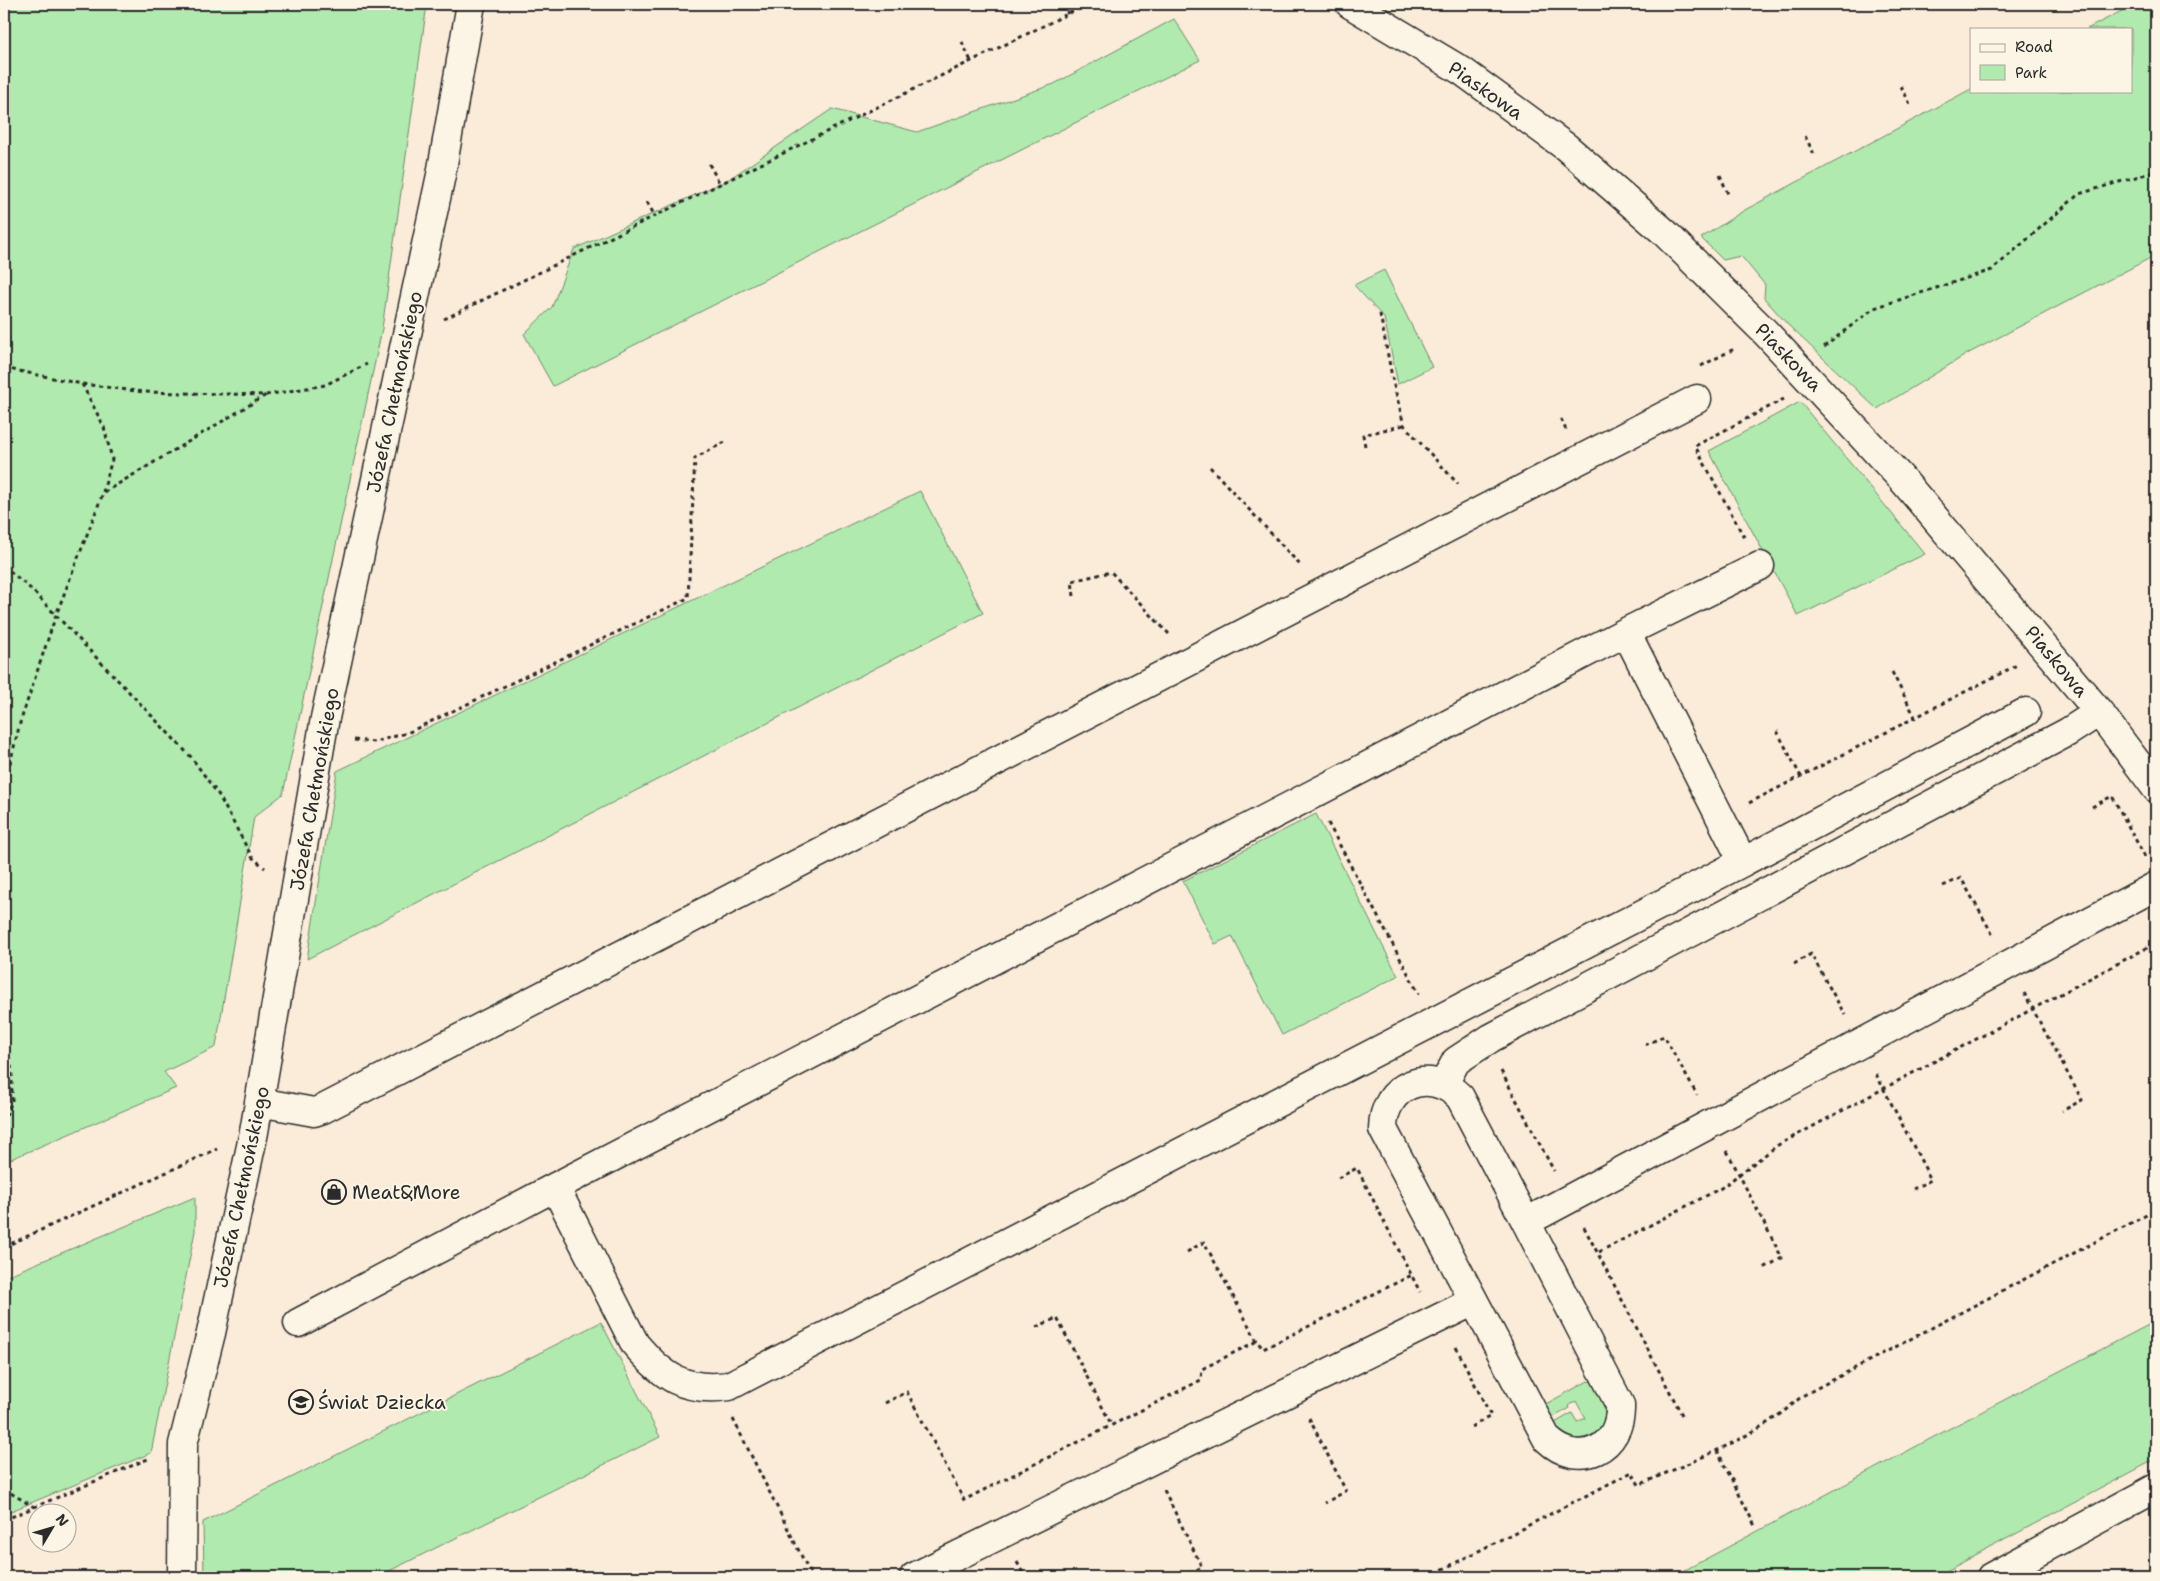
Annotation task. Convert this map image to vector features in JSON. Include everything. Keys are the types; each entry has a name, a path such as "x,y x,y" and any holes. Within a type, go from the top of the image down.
{"street":[{"name":"Józefa Chełmońskiego","path":"182,1577 183,1444 211,1333 254,1132 322,738 404,342 441,175 472,4"},
{"name":"Piaskowa","path":"1350,4 1462,71 1566,147 1663,231 1804,373 1901,478 2099,712 2156,788"},
{"path":"260,1102 314,1112 323,1109 1697,399"},
{"path":"298,1323 555,1187 1314,796 1626,632 1760,566"},
{"path":"1626,632 1743,862"},
{"path":"555,1187 635,1344 664,1375 683,1384 717,1388 729,1386 1743,862 2026,712"},
{"path":"1444,1084 1456,1061 1492,1038 2068,732 2099,712"},
{"path":"1526,1222 2153,875"},
{"path":"1432,1081 1444,1084 1460,1098 1620,1405 1621,1418 1618,1428 1606,1445 1591,1452 1576,1454 1556,1448 1547,1439 1383,1129 1385,1110 1396,1093 1419,1082 1432,1081"},
{"path":"914,1577 1474,1301"},
{"path":"1991,1577 2156,1488"}],"path":[{"path":"1063,4 1068,14"},
{"path":"4,368 82,384 144,392 266,395 325,385 404,342 655,216 1088,4"},
{"path":"962,42 972,61"},
{"path":"1901,86 1910,104"},
{"path":"1805,136 1814,154"},
{"path":"709,164 720,184"},
{"path":"1760,566 1695,446 1782,400 1804,373 1874,308 1992,270 2079,194 2156,171"},
{"path":"1720,176 1728,194"},
{"path":"647,202 655,216"},
{"path":"1380,314 1393,382 1404,425 1460,486 1475,513"},
{"path":"4,787 20,722 56,615 103,493 112,459 104,427 82,384"},
{"path":"103,493 266,395"},
{"path":"1365,446 1363,435 1404,425"},
{"path":"322,738 374,742 407,733 688,598 695,458 727,442"},
{"path":"1210,466 1302,568 1318,595"},
{"path":"4,566 56,615 191,757 218,794 252,857 295,892"},
{"path":"1074,596 1072,581 1111,572 1170,635 1186,663"},
{"path":"1720,818 2017,665"},
{"path":"1892,672 1915,717"},
{"path":"1777,731 1800,777"},
{"path":"1314,796 1433,1021"},
{"path":"2092,807 2112,796 2153,875"},
{"path":"1599,1252 1720,1188 1778,1145 2156,943"},
{"path":"2033,1009 2082,1100 2062,1111"},
{"path":"4,1042 12,1070 12,1101 4,1120"},
{"path":"1884,1089 1930,1180 1913,1189"},
{"path":"4,1247 254,1132"},
{"path":"1738,1174 1782,1258 1764,1268"},
{"path":"1428,1577 1632,1472 1639,1485 1717,1450 1783,1414 1802,1396 2156,1210"},
{"path":"1187,1252 1204,1242 1257,1342 1263,1349 1412,1276"},
{"path":"1036,1327 1057,1318 1112,1426"},
{"path":"885,1403 907,1392 964,1500 1201,1380 1202,1369 1257,1342"},
{"path":"717,1388 812,1577"},
{"path":"1309,1417 1346,1491 1325,1503"},
{"path":"43,1504 183,1444"},
{"path":"1717,1450 1756,1528"},
{"path":"4,1489 28,1504"},
{"path":"1163,1489 1202,1567 1183,1577"},
{"path":"4,1520 28,1510"},
{"path":"1014,1554 1025,1577"}],"green space":[{"path":"4,4 427,4 382,329 283,794 254,817 216,1047 164,1072 176,1088 4,1162"},
{"path":"2135,4 2156,4 2156,255 1969,353 1877,409 1788,325 1764,298 1765,285 1741,256 1723,260 1701,238 1743,211 1970,90 1970,92 2132,92 2132,28 2089,28"},
{"path":"1174,19 1200,60 553,386 524,334 552,307 574,249 726,181 832,109 917,132 1054,84"},
{"path":"1384,270 1432,367 1398,384 1384,318 1354,285"},
{"path":"1800,402 1925,554 1798,616 1709,451"},
{"path":"920,491 983,613 307,959 337,771"},
{"path":"1316,814 1398,976 1282,1035 1232,936 1215,944 1183,881"},
{"path":"195,1197 195,1231 151,1453 4,1514 4,1277"},
{"path":"2156,1321 2156,1459 1935,1577 1672,1577 1958,1424"},
{"path":"601,1322 660,1437 377,1577 204,1577 203,1522"},
{"path":"1588,1381 1592,1382 1600,1394 1604,1404 1605,1418 1597,1432 1592,1435 1576,1439 1571,1438 1553,1424 1572,1413 1577,1422 1585,1418 1576,1401 1569,1406 1570,1408 1550,1419 1544,1405"}],"place":[{"name":"Meat&More","path":"334,1192"},
{"name":"Świat Dziecka","path":"301,1402"}]}
